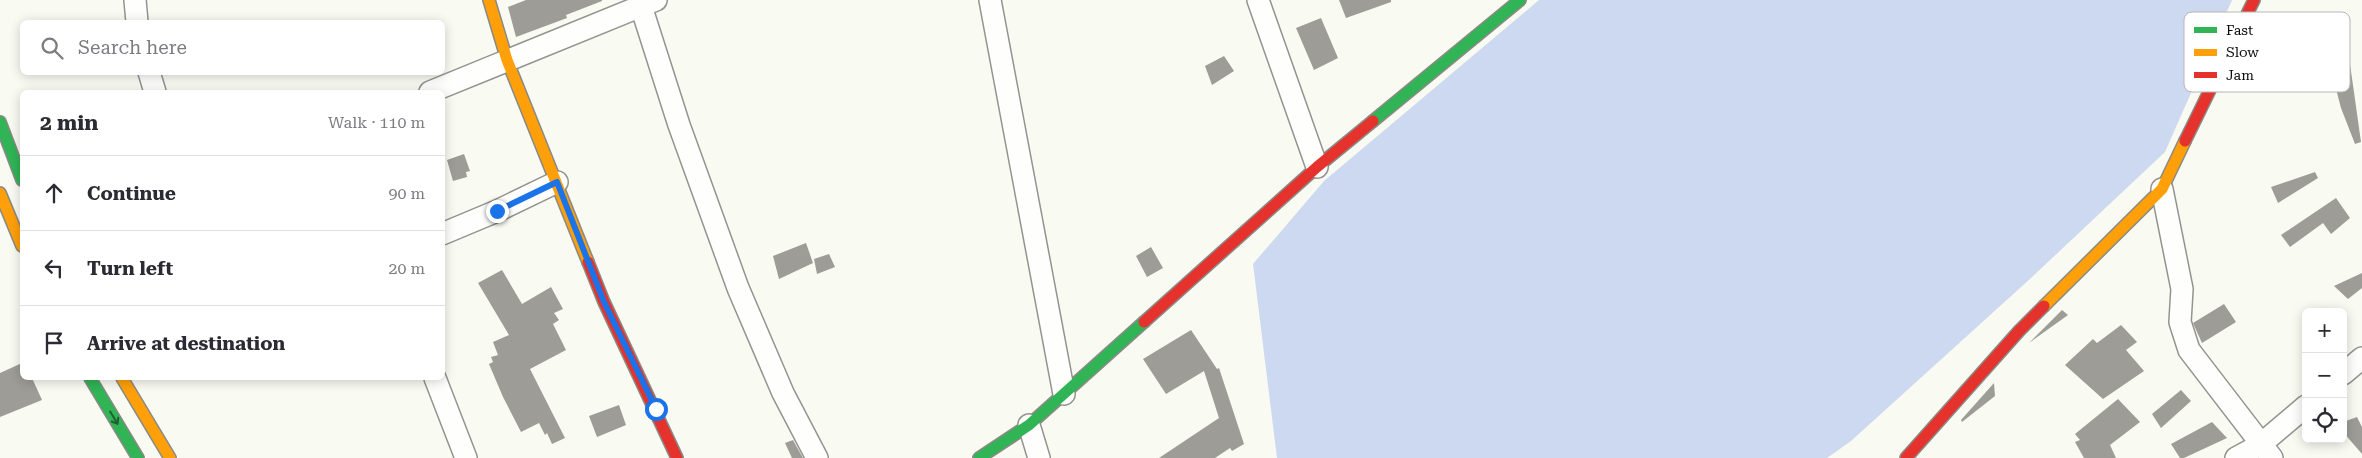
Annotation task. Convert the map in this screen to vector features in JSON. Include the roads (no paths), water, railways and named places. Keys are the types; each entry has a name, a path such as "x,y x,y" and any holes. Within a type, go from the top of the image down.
{"street":[{"path":"135,0 137,20"},
{"path":"489,0 507,60 604,302 677,458"},
{"path":"990,0 1064,394"},
{"path":"1258,0 1317,167"},
{"path":"979,458 1029,425 1317,167 1520,0"},
{"path":"2248,12 2254,0"},
{"path":"435,90 649,3 679,125 738,288 783,393 818,458"},
{"path":"150,75 154,90"},
{"path":"1906,458 2019,331 2162,189 2209,92"},
{"path":"0,122 20,175"},
{"path":"445,233 497,211 557,182"},
{"path":"2162,189 2182,289 2180,322 2189,350 2266,452"},
{"path":"0,193 20,241"},
{"path":"2347,371 2362,358"},
{"path":"91,380 138,458"},
{"path":"123,380 170,458"},
{"path":"436,380 466,458"},
{"path":"2236,458 2266,452 2302,411"},
{"path":"1029,425 1039,458"}],"water":[{"path":"1539,0 2232,0 2227,12 2184,12 2184,92 2191,92 2165,152 2031,278 1851,441 1827,458 1277,458 1253,264 1324,181"}]}
